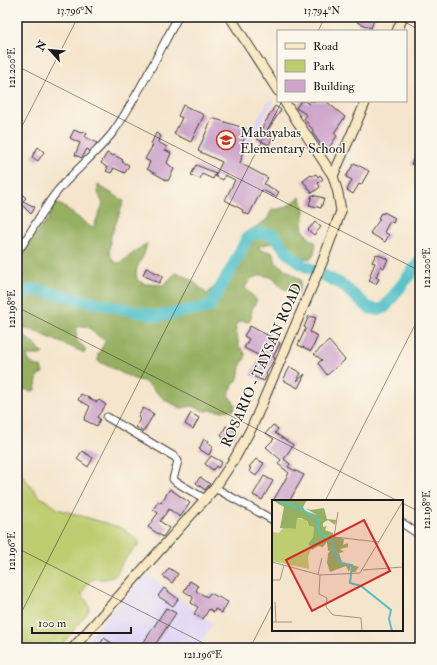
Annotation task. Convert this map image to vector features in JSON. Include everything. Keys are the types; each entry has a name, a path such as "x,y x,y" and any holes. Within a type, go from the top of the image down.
{"main road":[{"path":"230,17 277,89"},
{"path":"397,30 403,17"},
{"name":"ROSARIO - TAYSAN ROAD","path":"73,648 215,488 235,458 252,427 322,263 341,211 338,193 333,176 285,102"},
{"path":"333,176 366,102"}],"street":[{"path":"17,251 58,190 91,158 113,131 133,100 178,17"},
{"path":"108,417 175,457 178,461 174,479 176,482 205,499"},
{"path":"215,488 272,519"},
{"path":"403,524 420,535"}],"shaded area":[{"name":"Mabayabas Elementary School","path":"269,100 274,100 237,168 195,151 212,117 251,129"},
{"path":"146,573 213,624 197,648 80,648"}],"green space":[{"path":"98,185 124,201 111,236 109,253 114,262 120,263 147,243 136,271 138,281 146,284 163,285 176,273 189,278 207,294 221,280 247,232 265,221 272,209 284,208 300,197 304,212 302,228 308,237 316,243 314,253 311,259 297,256 283,245 277,243 258,246 262,251 273,253 276,263 301,280 298,293 282,288 271,277 261,275 250,279 245,288 257,300 252,309 249,322 241,321 235,325 239,346 245,353 245,358 240,367 238,379 228,395 235,404 234,410 205,411 192,406 181,408 165,400 143,381 134,379 98,361 98,355 106,340 98,336 86,326 77,327 76,340 85,348 85,353 32,330 19,328 24,335 43,353 40,355 27,355 28,360 31,363 41,367 43,373 38,375 35,390 30,391 24,389 19,391 17,397 17,254 47,221 55,203 63,206 93,228 103,204 98,192"},
{"path":"17,469 39,496 58,509 122,528 137,539 139,544 123,562 118,573 109,578 93,579 86,586 82,594 90,607 88,612 59,648 17,648"}],"building":[{"path":"359,17 375,17 371,28 357,22"},
{"path":"300,102 306,102 309,104 310,102 327,102 345,117 334,133 337,136 326,152 312,132 313,130 304,119 307,115 296,108"},
{"path":"183,105 204,115 191,142 174,134 182,118 178,116"},
{"path":"275,106 281,110 267,131 274,134 269,145 257,139"},
{"path":"212,118 247,129 242,145 246,148 241,156 240,163 268,178 264,184 279,192 276,197 262,190 249,215 225,200 235,180 225,175 223,180 215,176 222,162 198,151"},
{"path":"74,130 81,133 82,131 87,133 85,137 97,143 90,151 87,149 82,158 75,155 80,143 70,138"},
{"path":"156,133 161,136 158,142 167,147 165,150 171,153 167,163 174,169 168,181 147,169 150,162 145,159 153,145 151,144"},
{"path":"420,146 420,168 411,164"},
{"path":"38,147 44,152 38,161 32,157"},
{"path":"107,153 113,156 114,155 123,160 122,162 129,165 125,173 114,168 111,173 106,171 108,168 101,163"},
{"path":"354,163 369,171 361,185 359,184 353,194 347,190 352,180 346,177"},
{"path":"196,165 216,173 213,179 202,174 200,179 191,175"},
{"path":"316,174 318,177 320,175 323,179 318,183 320,187 312,193 303,181 311,175"},
{"path":"20,192 26,198 23,201 35,207 31,214 21,204 17,208 17,196"},
{"path":"312,195 324,198 321,208 309,205"},
{"path":"384,212 395,218 393,223 390,221 384,232 389,235 385,242 370,233 380,219 378,218 381,213 383,214"},
{"path":"315,222 321,227 314,235 308,230"},
{"path":"376,254 388,259 384,268 381,266 376,277 379,279 376,284 369,281 375,263 372,262"},
{"path":"146,268 163,276 159,283 143,275"},
{"path":"309,316 316,318 310,332 318,336 311,351 298,345 306,328 304,327"},
{"path":"250,326 280,343 273,357 275,358 266,374 267,375 264,381 250,375 260,356 244,348 249,339 244,336"},
{"path":"329,341 345,360 327,375 318,363 322,360 314,354"},
{"path":"290,367 301,373 297,381 305,374 298,388 283,380"},
{"path":"81,394 97,402 99,400 106,405 97,417 100,419 97,426 84,420 90,406 78,400"},
{"path":"143,408 154,414 143,432 136,427 140,419 138,417"},
{"path":"191,413 199,418 193,429 185,424"},
{"path":"273,425 278,429 275,433 293,445 284,459 290,464 288,467 304,475 290,500 274,500 289,473 278,464 281,460 266,447 274,439 266,433"},
{"path":"226,426 237,432 234,439 231,438 229,441 221,436"},
{"path":"204,439 209,441 208,443 213,446 209,455 199,449"},
{"path":"82,451 93,458 88,467 77,459"},
{"path":"211,456 222,462 218,468 216,466 213,470 205,464"},
{"path":"256,459 264,463 256,476 249,471 251,468 249,467"},
{"path":"264,476 273,481 262,500 253,495"},
{"path":"200,477 210,484 205,490 196,483"},
{"path":"170,489 190,503 180,517 169,509 160,521 169,528 163,537 148,527 158,513 153,509 159,501 161,503"},
{"path":"169,568 178,574 172,583 163,576"},
{"path":"190,581 198,586 196,591 207,597 210,593 228,602 222,613 215,609 214,612 209,609 203,619 194,614 198,607 191,603 193,597 184,591"},
{"path":"164,588 178,599 173,606 158,596"},
{"path":"166,608 176,613 153,648 140,648"},
{"path":"104,638 119,648 98,648"}],"waterway":[{"path":"17,297 32,289 157,316 209,307 233,266 247,238 253,234 261,233 274,235 289,254 303,265 341,284 369,308 379,310 385,307 420,261"}],"place":[{"name":"Mabayabas Elementary School","path":"226,140"}]}
